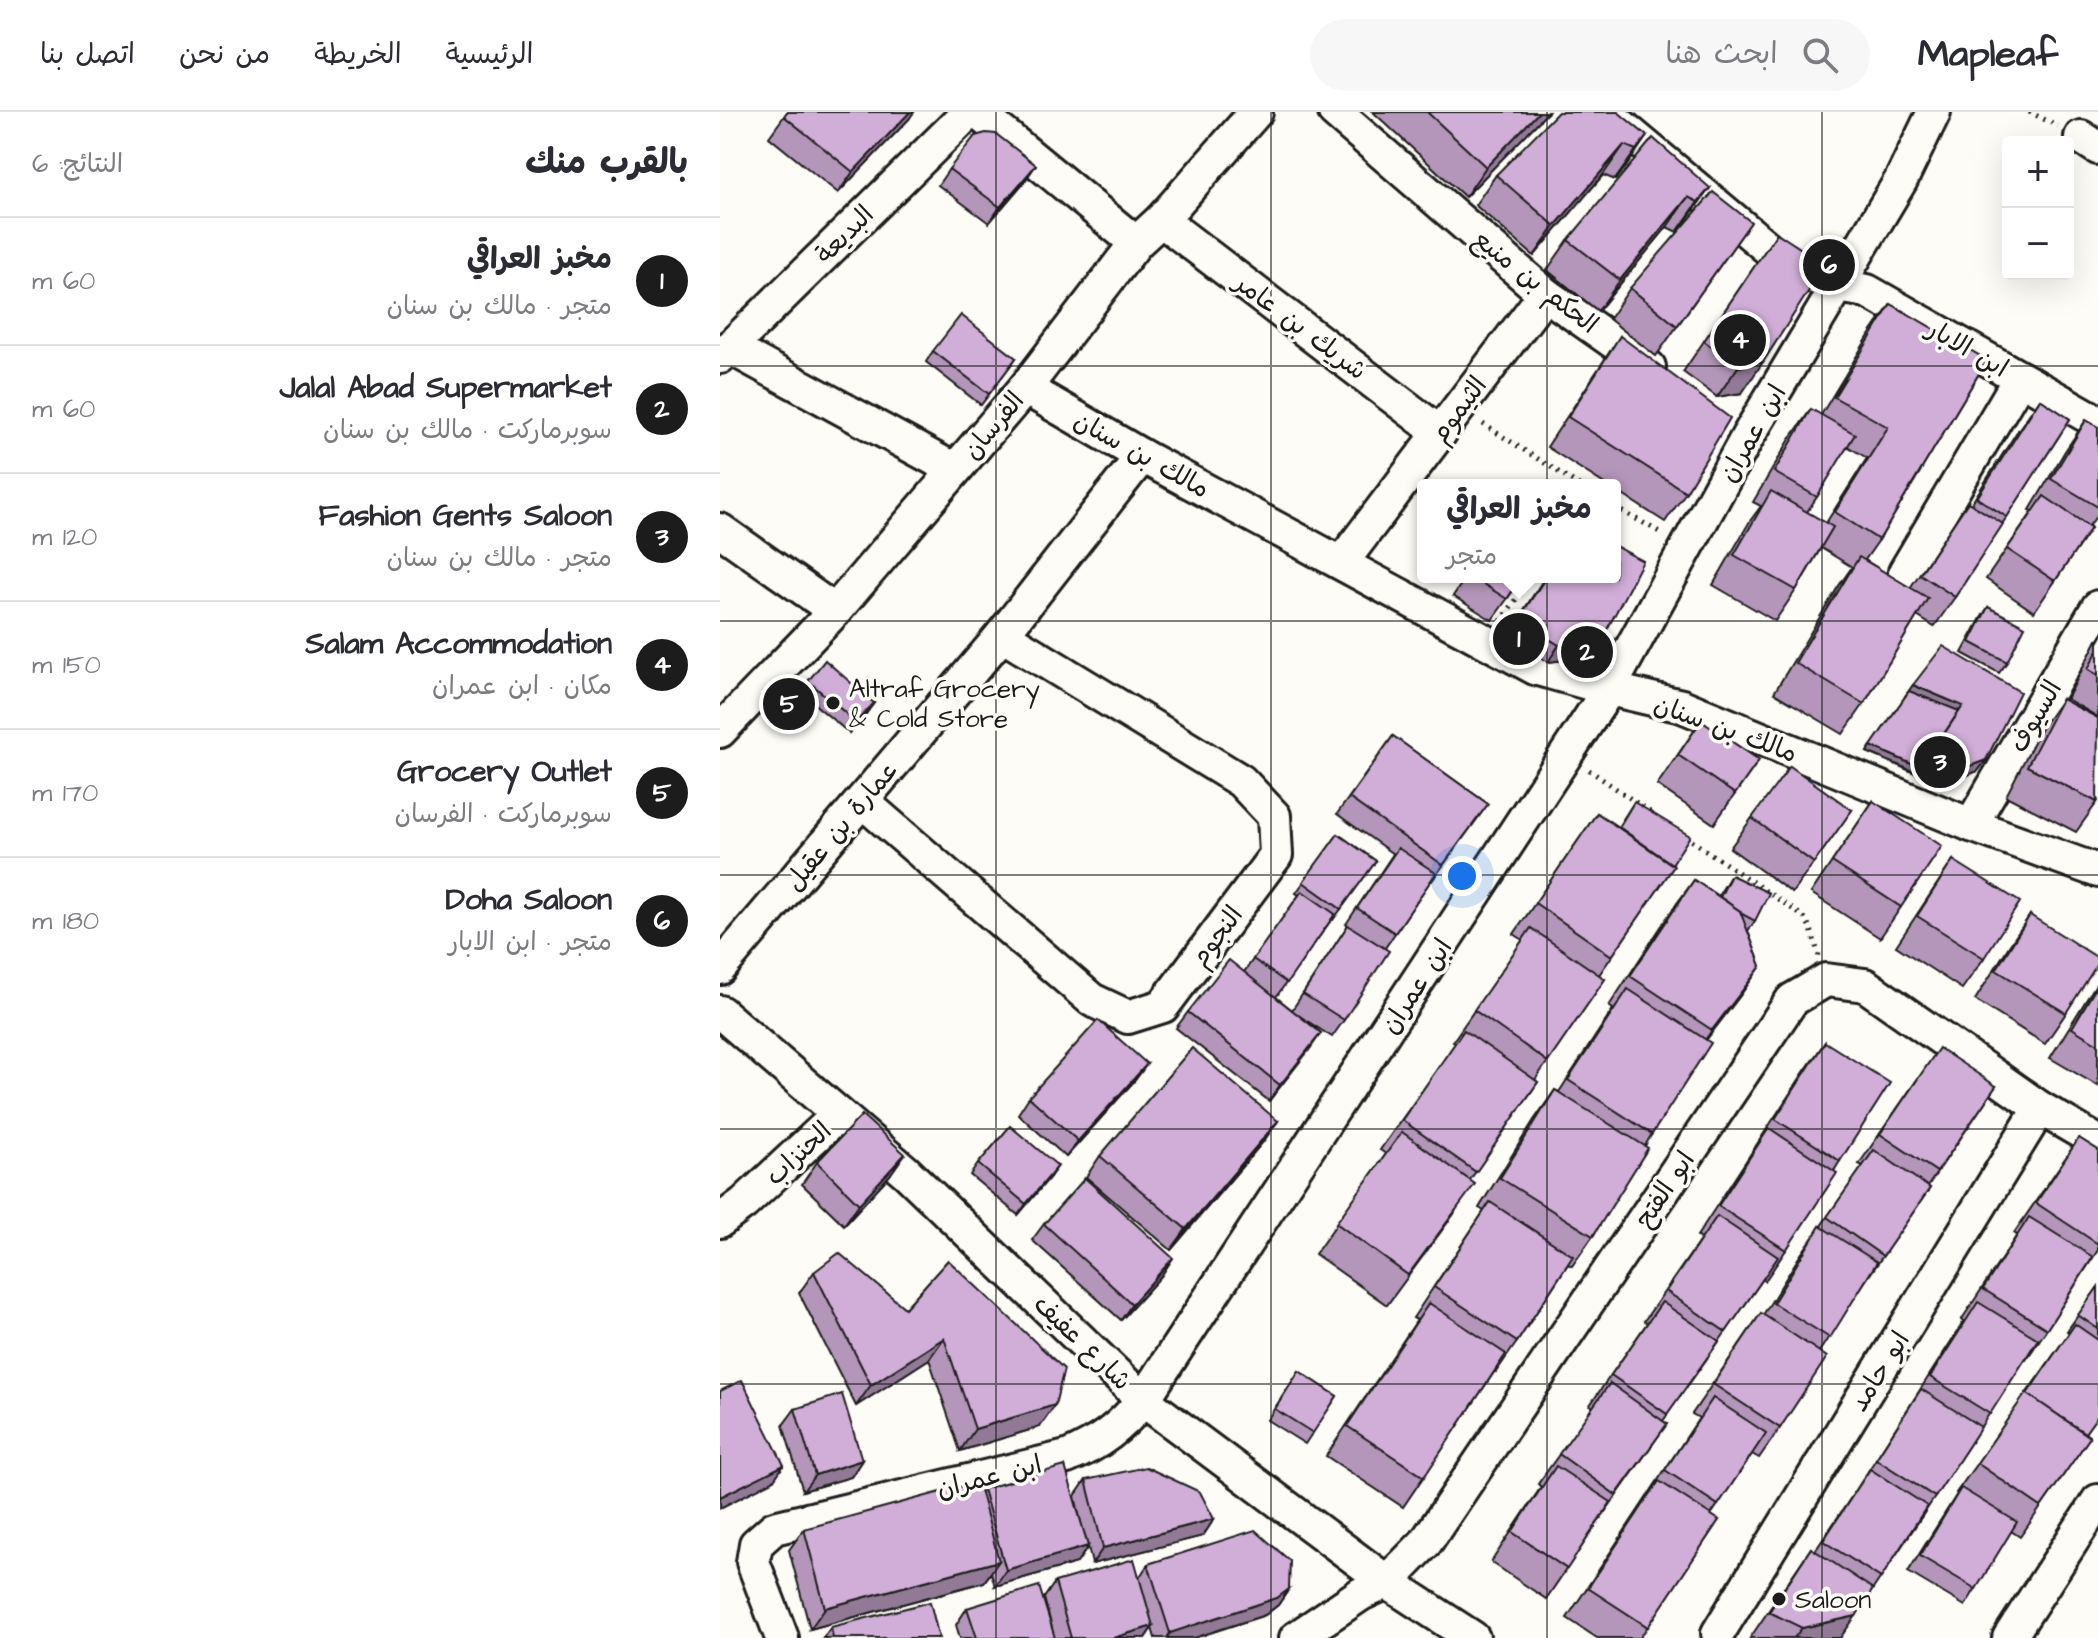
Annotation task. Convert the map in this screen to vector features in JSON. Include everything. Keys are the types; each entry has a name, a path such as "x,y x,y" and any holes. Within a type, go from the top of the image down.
{"street":[{"name":"البديعة","path":"725,352 969,112"},
{"path":"977,112 1136,243"},
{"name":"الفرسان","path":"720,731 835,611 1025,388 1136,243 1161,220 1256,112"},
{"name":"الحكم بن منيع","path":"1335,112 1545,294 1672,382"},
{"name":"ابن الابار","path":"1605,112 1794,270 1838,286 1867,291 2098,422"},
{"name":"ابن عمران","path":"782,1638 753,1562 756,1544 774,1528 1067,1457 1110,1435 1143,1400 1609,689 1686,548 1735,427 1838,286 1901,180 1934,112"},
{"name":"شريك بن عامر","path":"1161,220 1449,421"},
{"name":"الثيموم","path":"1342,562 1545,294"},
{"path":"725,352 955,470"},
{"path":"1905,572 2020,378"},
{"name":"مالك بن سنان","path":"1025,388 1142,456 1535,668 1682,706 1971,825 2098,871"},
{"name":"عمارة بن عقيل","path":"720,968 1002,635 1142,456"},
{"path":"720,530 835,611"},
{"name":"السيوف","path":"1971,825 2098,607"},
{"name":"النجوم","path":"862,801 1092,1000 1128,1017 1163,1006 1276,855 1274,816 1241,781 1002,635"},
{"path":"1826,980 1865,985 2040,1108 2098,1142"},
{"name":"ابو الفتح","path":"1296,1638 1361,1594 1387,1582 1426,1542 1792,1000 1826,980"},
{"name":"شارع عفيف","path":"720,1012 906,1172 1143,1400 1387,1582 1473,1638"},
{"name":"ابو حامد","path":"1718,1633 2040,1108"},
{"name":"الحنزاب","path":"720,1221 744,1203 838,1115"},
{"path":"2009,1638 2098,1501"}],"path":[{"path":"1449,421 1567,479"},
{"path":"1621,510 1686,548"},
{"path":"1487,641 1528,583"},
{"path":"1567,755 1660,818"},
{"path":"1673,827 1804,917 1811,929 1826,980"}],"building":[{"path":"787,112 910,112 853,172 784,116"},
{"path":"1427,112 1539,112 1486,167"},
{"path":"1558,112 1618,112 1647,136 1636,150 1624,145 1555,226 1496,175"},
{"path":"996,134 1036,165 1000,207 949,169 975,136"},
{"path":"1653,138 1710,188 1698,202 1688,197 1620,280 1568,240"},
{"path":"1713,192 1751,222 1677,326 1630,288"},
{"path":"1777,233 1803,250 1817,278 1763,362 1738,367 1704,341"},
{"path":"1891,304 1987,360 1879,540 1835,512 1888,427 1834,397"},
{"path":"961,315 1016,358 989,394 933,351"},
{"path":"1620,336 1730,418 1686,492 1568,417"},
{"path":"2040,399 2070,419 2007,517 1977,498"},
{"path":"1811,409 1855,434 1817,497 1774,472"},
{"path":"2086,420 2098,427 2098,507 2051,479"},
{"path":"1771,491 1833,527 1796,590 1734,555"},
{"path":"2044,496 2091,528 2055,581 2007,549"},
{"path":"1968,502 2003,524 1955,597 1920,574"},
{"path":"1621,549 1643,561 1601,641 1559,645 1518,620 1542,583 1621,583"},
{"path":"1859,557 1928,598 1864,704 1795,663"},
{"path":"1482,583 1518,583 1507,599"},
{"path":"1988,607 2025,626 2007,662 1970,642"},
{"path":"1943,646 2020,692 1986,760 1949,774 1925,762 1963,706 1913,685"},
{"path":"2098,650 2098,675 2088,669"},
{"path":"825,660 874,703 856,722 808,681"},
{"path":"1909,691 1959,711 1921,768 1871,746"},
{"path":"2062,699 2098,718 2097,802 2027,766"},
{"path":"1701,721 1759,760 1735,794 1678,755"},
{"path":"1393,736 1488,804 1443,865 1349,798"},
{"path":"1790,766 1852,810 1814,863 1752,818"},
{"path":"1873,801 1942,846 1901,907 1832,862"},
{"path":"1634,802 1690,836 1672,864 1619,827"},
{"path":"1597,813 1674,866 1612,956 1535,903"},
{"path":"1338,834 1376,861 1341,909 1303,882"},
{"path":"1398,848 1436,873 1395,933 1357,908"},
{"path":"1953,860 2020,902 1984,958 1917,916"},
{"path":"1731,875 1769,893 1755,921 1720,897"},
{"path":"1694,880 1740,911 1761,966 1712,1030 1630,976"},
{"path":"1302,891 1335,914 1287,983 1253,959"},
{"path":"2030,915 2098,958 2098,963 2066,1013 1996,970"},
{"path":"1348,925 1389,951 1344,1020 1303,994"},
{"path":"1531,928 1605,979 1548,1062 1474,1010"},
{"path":"1229,960 1321,1033 1280,1085 1188,1012"},
{"path":"2098,984 2098,1044 2072,1028"},
{"path":"1628,989 1711,1043 1652,1134 1568,1080"},
{"path":"1098,1020 1147,1064 1078,1141 1029,1097"},
{"path":"1464,1030 1538,1082 1476,1172 1402,1120"},
{"path":"1825,1042 1890,1083 1840,1161 1775,1119"},
{"path":"1192,1048 1278,1121 1186,1229 1100,1156"},
{"path":"1939,1048 1996,1086 1937,1172 1880,1134"},
{"path":"1555,1090 1648,1148 1593,1236 1500,1178"},
{"path":"862,1115 905,1154 859,1204 817,1162"},
{"path":"1010,1126 1058,1166 1026,1204 978,1164"},
{"path":"1769,1128 1837,1173 1786,1250 1718,1206"},
{"path":"1402,1132 1475,1184 1408,1275 1336,1223"},
{"path":"2079,1138 2098,1150 2098,1244 2036,1203"},
{"path":"1874,1150 1930,1188 1883,1256 1827,1217"},
{"path":"1085,1178 1173,1258 1132,1304 1044,1224"},
{"path":"1490,1202 1573,1256 1517,1342 1434,1287"},
{"path":"1717,1216 1778,1257 1726,1332 1666,1291"},
{"path":"2029,1217 2093,1257 2047,1329 1983,1289"},
{"path":"1820,1226 1877,1262 1830,1338 1773,1303"},
{"path":"839,1253 905,1308 948,1260 1064,1369 1055,1405 975,1429 944,1338 871,1385 814,1272"},
{"path":"2098,1287 2098,1329 2078,1315"},
{"path":"1662,1302 1719,1341 1667,1414 1611,1375"},
{"path":"1978,1302 2038,1339 1990,1414 1930,1377"},
{"path":"1429,1303 1506,1354 1424,1477 1347,1426"},
{"path":"1761,1313 1827,1357 1780,1428 1713,1384"},
{"path":"2075,1324 2098,1340 2098,1415 2085,1433 2027,1394"},
{"path":"1299,1371 1337,1396 1313,1433 1275,1409"},
{"path":"742,1380 784,1465 720,1497 720,1391"},
{"path":"1610,1383 1667,1424 1616,1495 1559,1454"},
{"path":"1921,1389 1981,1427 1935,1497 1876,1459"},
{"path":"2026,1393 2090,1437 2041,1507 1977,1463"},
{"path":"842,1394 862,1460 815,1475 795,1409"},
{"path":"1713,1398 1766,1433 1718,1505 1665,1470"},
{"path":"1065,1466 1088,1546 1006,1570 983,1489"},
{"path":"1556,1466 1611,1502 1567,1569 1512,1532"},
{"path":"1146,1467 1200,1492 1214,1519 1103,1548 1086,1480"},
{"path":"1870,1469 1927,1506 1881,1578 1823,1541"},
{"path":"1659,1481 1719,1520 1648,1627 1588,1588"},
{"path":"978,1482 999,1561 825,1608 804,1529"},
{"path":"1961,1488 2017,1522 1976,1589 1920,1556"},
{"path":"1255,1530 1290,1561 1289,1589 1277,1598 1170,1633 1148,1564"},
{"path":"1811,1548 1873,1589 1856,1616 1802,1628 1769,1612"},
{"path":"1134,1559 1153,1626 1113,1638 1071,1638 1055,1582"},
{"path":"1039,1586 1055,1638 977,1638 967,1608"},
{"path":"930,1602 939,1638 833,1638 831,1627"}],"place":[{"name":"Doha Saloon","path":"1829,265"},
{"name":"Salam Accommodation","path":"1740,340"},
{"name":"مخبز العراقي","path":"1519,639"},
{"name":"Jalal Abad Supermarket","path":"1587,652"},
{"name":"Altraf Grocery & Cold Store","path":"833,703"},
{"name":"Grocery Outlet","path":"789,704"},
{"name":"Fashion Gents Saloon","path":"1940,762"},
{"name":"Saloon","path":"1779,1599"}]}
